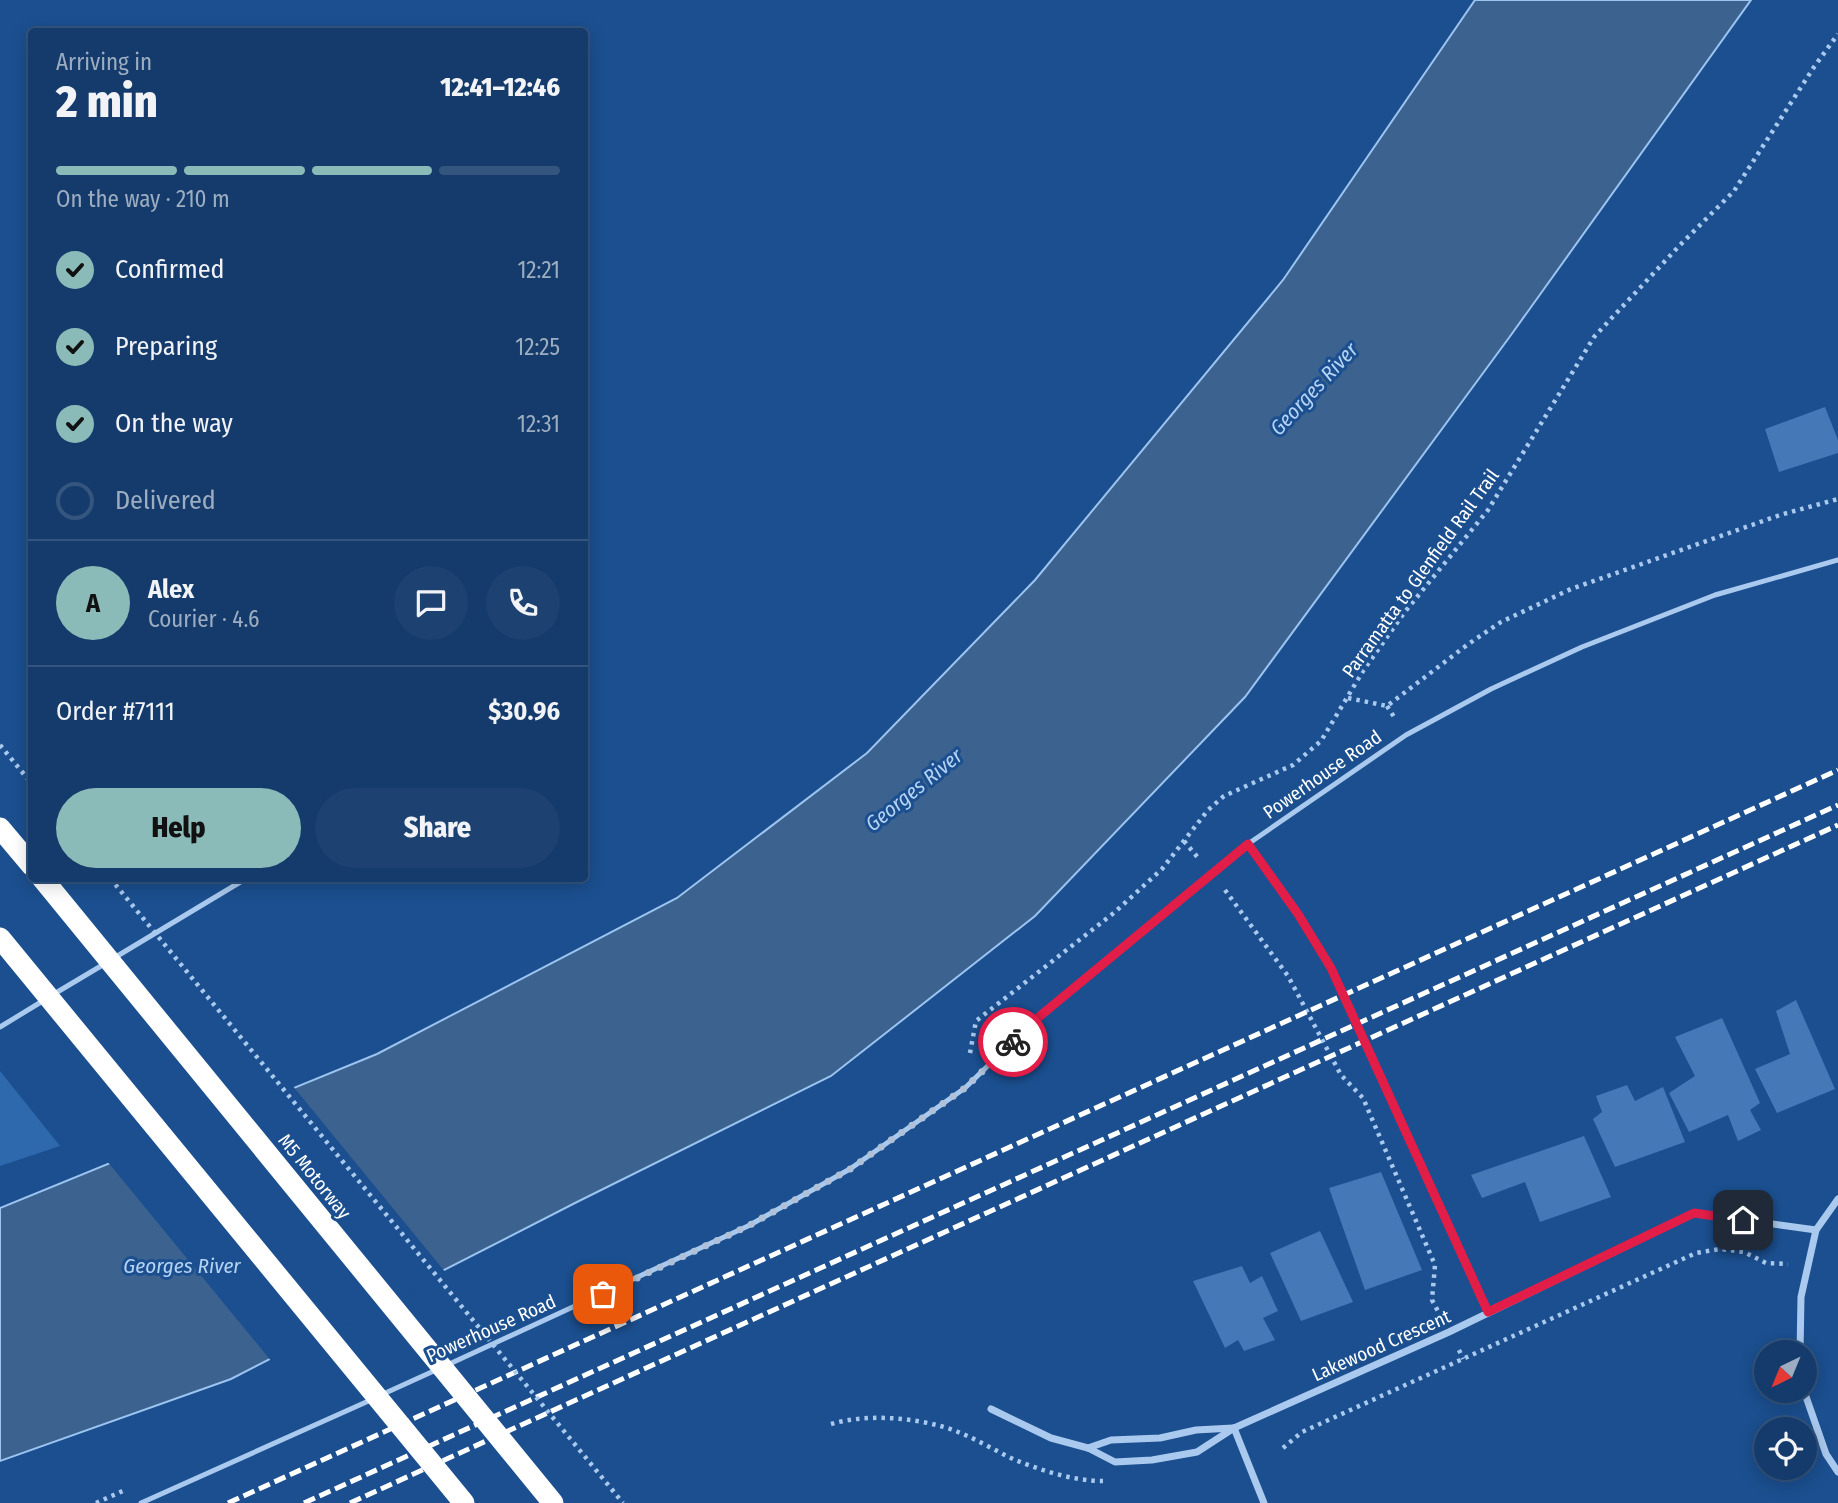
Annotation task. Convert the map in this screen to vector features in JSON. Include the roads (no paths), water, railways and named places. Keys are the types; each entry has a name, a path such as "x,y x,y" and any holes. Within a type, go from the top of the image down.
{"highway":[{"path":"0,828 28,861"},
{"name":"M5 Motorway","path":"45,882 553,1503"},
{"path":"0,938 464,1503"}],"street":[{"path":"1248,844 1298,914 1331,968 1488,1312"},
{"path":"1800,1340 1801,1297 1816,1230 1838,1199"},
{"name":"Lakewood Crescent","path":"991,1409 1051,1438 1088,1448 1115,1462 1152,1460 1197,1452 1234,1428 1488,1312 1694,1213 1816,1230"},
{"path":"1809,1404 1826,1454 1838,1472"},
{"path":"1234,1428 1264,1503"},
{"name":"Lakewood Crescent","path":"1088,1448 1111,1440 1160,1438 1196,1430 1234,1428"}],"lane":[{"name":"Powerhouse Road","path":"141,1503 688,1255 748,1226 850,1169 965,1088 1040,1016 1248,844 1406,735 1491,689 1582,647 1715,595 1838,560"},
{"path":"0,1027 240,882"}],"water":[{"name":"Georges River","path":"1475,0 1751,0 1511,335 1245,697 1035,916 831,1076 231,1379 0,1461 0,1208 377,1054 677,898 867,753 1035,580 1283,280"}],"railway":[{"path":"228,1503 1838,770"},
{"path":"304,1503 1838,805"},
{"path":"350,1503 1838,825"}]}
